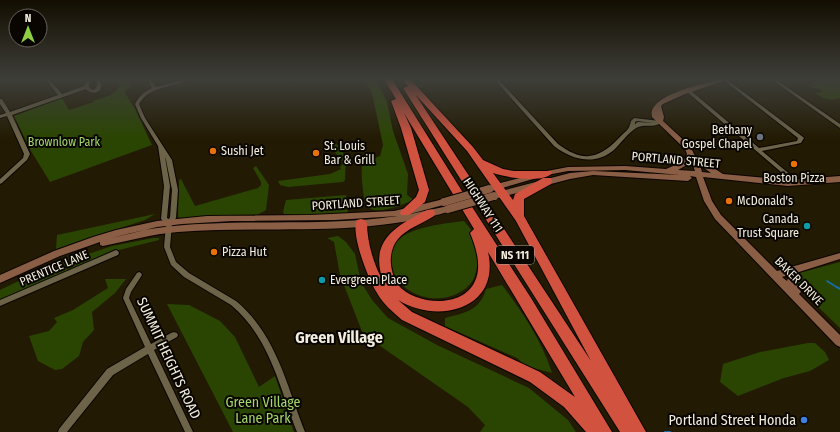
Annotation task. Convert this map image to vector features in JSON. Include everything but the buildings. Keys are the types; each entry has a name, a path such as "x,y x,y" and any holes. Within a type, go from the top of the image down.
{"highway":[{"path":"395,99 406,128 423,183 424,195 405,212"},
{"name":"HIGHWAY 111","path":"399,99 526,302 604,432"},
{"name":"HIGHWAY 111","path":"414,99 629,432"},
{"path":"424,99 477,159 496,191 520,218 638,432"},
{"path":"477,159 493,170 516,176 547,177"},
{"path":"520,218 518,203 519,197 547,177"},
{"path":"430,213 399,231 394,236 387,248 385,265 393,288 407,300 433,307 450,306 462,301 473,293 482,281 484,264 482,246 461,199"},
{"path":"361,219 361,233 372,273 377,285 393,304 407,316 535,377 569,402 597,432"}],"main road":[{"path":"666,99 658,105 661,117 660,122 682,142 691,153 710,169 729,177"},
{"path":"664,171 679,166 689,158 691,153"},
{"name":"BAKER DRIVE","path":"691,153 698,168 708,201 718,216 802,301 840,342"},
{"name":"PORTLAND STREET","path":"0,279 45,260 168,226 324,226 446,205 547,177 568,169 625,168 664,171 774,186 788,183"},
{"name":"PORTLAND STREET","path":"547,177 593,173 729,177 788,183 840,179"},
{"name":"PORTLAND STREET","path":"361,219 405,219 430,213 446,205"},
{"path":"776,276 840,256"},
{"path":"796,269 791,282 802,301"}],"street":[{"path":"0,117 52,99"},
{"path":"139,99 137,105 160,146 167,186 164,219 168,226 167,247 173,263 183,273 220,294 241,309 265,338 273,353 301,432"},
{"path":"514,99 556,145 567,154 573,156 590,158 603,156 611,150 636,119 660,122"},
{"path":"698,99 797,183"},
{"path":"752,99 801,138 799,142 757,150"},
{"path":"802,99 840,126"},
{"path":"0,100 9,114 27,154 25,159 0,182"},
{"path":"834,121 840,120"},
{"path":"632,125 653,125 660,122"},
{"name":"PRENTICE LANE","path":"0,303 116,253"},
{"name":"SUMMIT HEIGHTS ROAD","path":"139,275 128,291 126,298 189,432"},
{"path":"62,432 108,374 174,334"}],"green space":[{"name":"Brownlow Park","path":"59,99 63,99 69,110 94,102 93,101 99,99 129,99 152,145 50,182 31,151 14,116"},
{"path":"373,99 386,99 387,102 393,131 408,174 407,195 414,200 390,209 377,210 371,209 367,206 365,201 363,191 362,163 380,156 383,145"},
{"path":"332,141 340,147 346,159 345,180 343,182 288,187 280,185 278,181 330,174 341,169 340,167 343,162 328,144"},
{"path":"256,166 269,185 266,210 255,216 182,219 178,217 179,180 181,179 195,206 258,188 261,185 261,182 253,168"},
{"path":"346,195 348,213 319,216 284,214 283,212 286,200"},
{"path":"155,214 145,220 56,249 57,235"},
{"path":"464,221 480,241 475,276 464,290 452,296 438,298 425,297 412,292 402,284 394,274 391,260 391,249 393,244 404,235 420,229"},
{"path":"338,236 346,242 355,254 361,282 372,300 388,318 437,345 529,388 568,420 576,432 480,432 485,425 468,407 363,334 340,275 334,242 327,238"},
{"path":"159,238 159,240 119,250 0,301 0,290 41,270 112,246"},
{"path":"840,262 840,328 788,278 788,276"},
{"path":"105,279 126,279 115,293 92,312 94,330 83,342 79,356 62,369 55,370 38,361 29,336 49,331 57,322 54,318 73,310 108,288"},
{"path":"502,285 531,327 543,349 552,373 526,366 517,358 445,326 445,318 470,310 480,302 486,289"},
{"name":"Green Village Lane Park","path":"167,304 189,305 220,321 235,337 259,387 275,376 294,432 233,432"},
{"path":"815,343 825,352 829,360 810,371 784,378 738,396 720,382 723,364 760,352"}],"waterway":[{"path":"827,281 838,288"},
{"path":"665,432 670,432"}],"place":[{"name":"Bethany Gospel Chapel","path":"760,137"},
{"name":"Sushi Jet","path":"213,151"},
{"name":"St. Louis Bar & Grill","path":"316,153"},
{"name":"Boston Pizza","path":"794,164"},
{"name":"McDonald's","path":"729,201"},
{"name":"Canada Trust Square","path":"807,226"},
{"name":"Pizza Hut","path":"214,252"},
{"name":"Evergreen Place","path":"322,280"},
{"name":"Portland Street Honda","path":"804,420"}],"district":[{"name":"Green Village","path":"339,337"}]}
